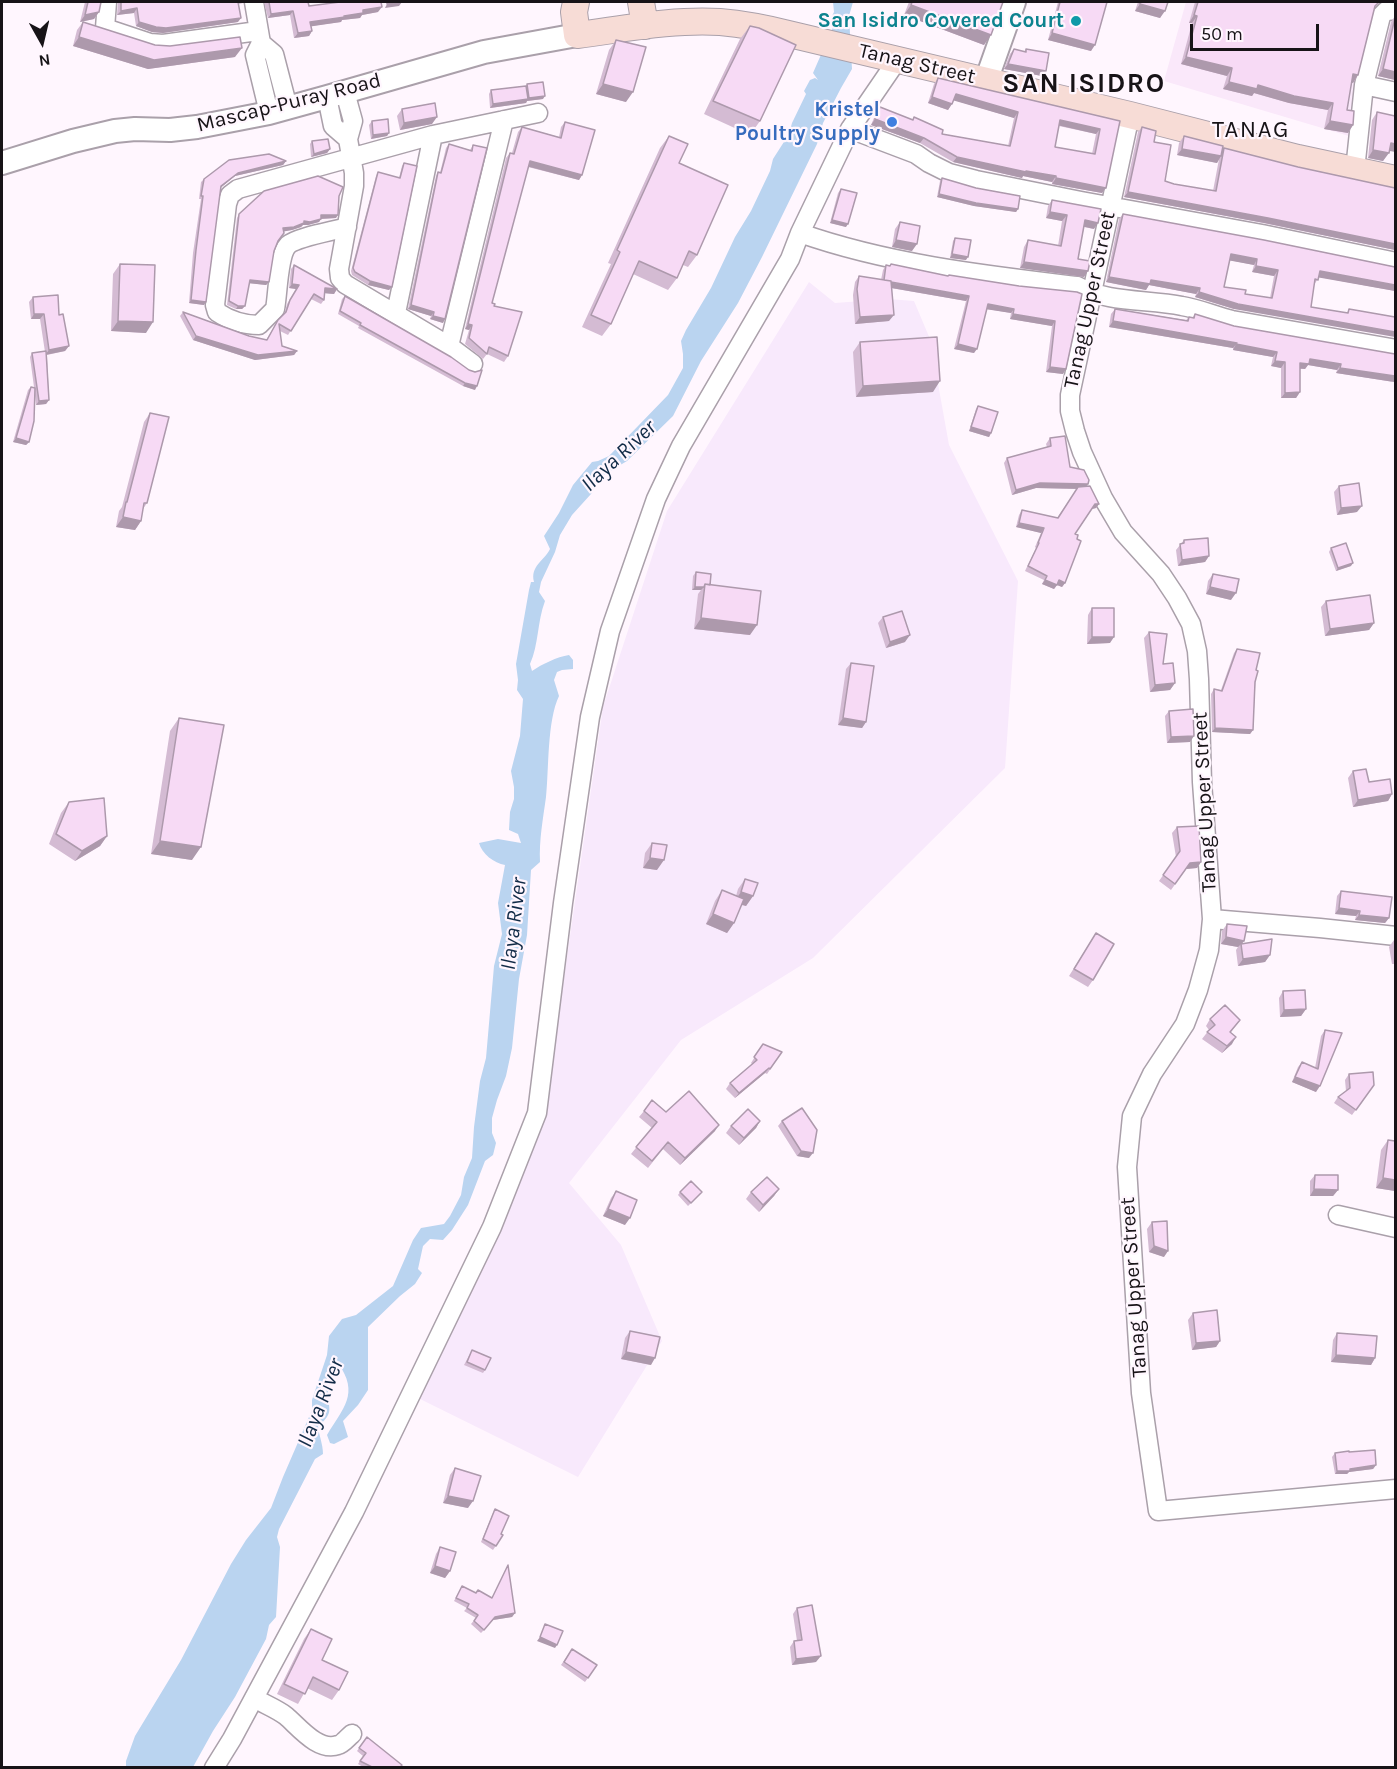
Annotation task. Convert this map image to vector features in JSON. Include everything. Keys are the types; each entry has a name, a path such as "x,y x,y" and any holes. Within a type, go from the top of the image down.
{"main road":[{"path":"576,2 574,12 577,35"},
{"name":"Tanag Street","path":"577,35 643,14 689,22 746,25 794,34 1298,158 1395,179"}],"street":[{"path":"107,2 105,28 150,44 260,38"},
{"path":"254,2 260,38 274,54 278,110"},
{"path":"987,81 1014,2"},
{"path":"1355,170 1364,85 1381,16 1386,11 1395,10"},
{"name":"Mascap-Puray Road","path":"2,164 73,141 115,131 196,127 278,110 484,52 577,35"},
{"path":"214,1767 254,1698 354,1512 492,1227 537,1113 563,903 590,717 610,632 668,472 790,260 800,233 850,129 888,57"},
{"path":"1364,85 1395,92"},
{"path":"336,95 353,121 348,139 354,186 339,269 340,278 345,284 449,346 473,364"},
{"path":"347,227 296,240 287,246 282,256 275,309 259,324 249,325 226,318 217,312 215,305 227,204 230,195 238,189 433,135 538,113"},
{"name":"Tanag Upper Street","path":"1130,115 1070,395 1070,411 1082,452 1108,507 1123,532 1161,574 1177,598 1191,624 1197,651 1202,782 1212,919 1209,950 1198,990 1185,1024 1152,1074 1132,1116 1127,1167 1141,1393 1158,1511 1395,1489"},
{"path":"449,346 504,120"},
{"path":"850,129 908,151 949,173 1010,188 1263,234 1395,262"},
{"path":"396,313 433,135"},
{"path":"800,233 856,250 936,267 1077,286 1091,293 1181,306 1232,320 1395,349"},
{"path":"1212,919 1395,936"},
{"path":"1338,1215 1395,1228"},
{"path":"254,1698 284,1715 318,1743 339,1745 352,1734"}],"shaded area":[{"path":"1186,2 1379,2 1349,136 1164,81"},
{"path":"809,282 835,303 888,299 914,301 930,339 949,445 1018,581 1005,768 813,958 681,1040 569,1183 621,1245 662,1341 578,1477 418,1398 544,1117 603,707 667,511"}],"water":[{"name":"Ilaya River","path":"833,2 853,2 849,16 852,69 823,123 817,144 762,257 738,303 701,361 673,416 627,461 602,476 591,494 572,515 560,535 541,582 539,592 545,601 530,664 532,671 550,661 569,655 573,660 573,669 557,672 554,680 559,696 550,732 540,862 531,870 527,935 519,979 512,1048 506,1076 492,1118 492,1133 496,1143 493,1155 485,1161 468,1205 452,1230 443,1240 430,1239 423,1246 418,1269 422,1273 415,1284 368,1327 368,1390 343,1421 348,1437 334,1444 330,1443 327,1435 343,1409 348,1392 348,1384 338,1363 329,1388 329,1413 318,1426 323,1454 315,1459 277,1537 280,1547 276,1617 269,1625 266,1639 235,1697 193,1767 126,1768 126,1761 135,1736 181,1660 231,1564 271,1508 312,1410 312,1400 327,1355 329,1336 342,1319 356,1315 393,1286 413,1240 421,1228 444,1224 461,1195 464,1177 472,1158 480,1081 486,1058 494,966 502,934 498,903 505,865 489,857 479,843 498,839 521,843 518,834 509,830 510,812 514,799 511,771 520,736 523,699 517,690 516,664 531,582 534,582 533,576 538,564 550,549 544,536 573,485 592,462 609,456 668,395 683,368 681,341 686,330 711,288 735,237 751,211 770,171 773,159 789,134 806,94 804,91 810,80 815,78 818,80 813,73 837,18 832,16"}],"building":[{"path":"88,2 101,2 99,12 85,15"},
{"path":"121,2 238,2 241,18 166,28 156,27 139,22 137,8 121,11"},
{"path":"269,2 308,2 309,6 340,2 381,2 382,7 363,10 363,13 345,17 310,22 312,31 298,33 293,11 271,14"},
{"path":"912,2 1003,2 991,35 911,5"},
{"name":"San Isidro Covered Court","path":"1060,2 1107,2 1095,45 1052,33"},
{"path":"1140,2 1168,2 1165,11 1140,4"},
{"path":"1198,2 1379,2 1375,6 1358,75 1353,74 1347,110 1354,111 1353,125 1330,121 1333,103 1294,96 1258,85 1257,89 1229,82 1232,68 1186,57 1197,16 1194,15"},
{"path":"1395,18 1395,72 1383,69"},
{"path":"83,22 155,45 170,46 240,37 242,48 154,60 79,37"},
{"path":"750,26 796,45 760,121 713,101"},
{"path":"616,40 646,47 633,92 603,84"},
{"path":"1014,49 1049,53 1046,71 1008,64"},
{"path":"938,78 1120,121 1106,188 957,157 924,138 875,119 880,107 913,120 914,117 943,130 942,134 1010,146 1018,112 956,94 952,104 932,97","holes":["1060,120 1100,129 1095,154 1055,147"]},
{"path":"543,82 545,96 529,98 527,84"},
{"path":"526,86 528,99 493,104 491,90"},
{"path":"435,103 437,117 404,123 402,109"},
{"path":"1377,112 1395,116 1395,144 1391,143 1389,153 1373,150"},
{"path":"388,119 389,133 373,135 372,121"},
{"path":"565,122 595,130 582,175 530,161 492,303 495,304 494,306 522,312 508,356 489,347 487,354 469,338 472,325 468,324 510,153 514,154 522,127 561,138"},
{"path":"1142,127 1156,131 1154,142 1171,145 1165,181 1174,184 1216,191 1224,148 1395,188 1395,244 1128,192"},
{"path":"669,136 688,144 679,163 728,185 697,255 689,251 677,278 639,261 611,324 591,315 620,252 617,250"},
{"path":"1184,136 1223,146 1221,156 1182,149"},
{"path":"328,139 330,149 314,154 312,141"},
{"path":"449,144 472,151 473,145 487,148 445,319 433,316 434,312 411,305 438,172 441,173"},
{"path":"269,154 286,161 238,173 221,186 206,302 191,300 204,179 229,160"},
{"path":"404,163 417,166 392,287 370,281 355,272 353,268 378,172 400,178"},
{"path":"318,176 343,187 339,196 338,215 321,215 321,219 304,221 294,227 283,228 284,233 274,251 269,282 250,280 245,306 238,306 229,301 239,214 264,191"},
{"path":"942,178 976,188 1020,196 1018,209 976,203 939,194"},
{"path":"841,189 857,193 848,224 832,220"},
{"path":"1052,200 1101,209 1098,223 1085,220 1078,259 1090,261 1088,271 1024,262 1028,240 1061,246 1067,215 1050,212"},
{"path":"1123,214 1264,240 1395,267 1395,285 1320,271 1318,280 1315,279 1311,307 1348,313 1349,309 1395,317 1395,332 1238,304 1199,292 1200,288 1151,280 1150,284 1109,277","holes":["1231,254 1257,259 1256,266 1278,270 1272,298 1245,294 1246,290 1224,287"]},
{"path":"900,222 920,226 917,244 896,240"},
{"path":"955,238 971,240 968,257 952,254"},
{"path":"120,264 155,265 153,322 118,321"},
{"path":"891,264 948,276 1082,294 1066,369 1050,367 1055,321 1013,314 1014,309 988,304 977,349 958,344 969,296 884,280 886,265"},
{"path":"294,265 337,289 325,288 324,300 314,294 291,331 279,324 282,346 297,351 258,355 196,336 183,312 249,336 267,340 278,320 286,312 299,285 292,284"},
{"path":"859,276 891,281 894,315 860,317 857,289"},
{"path":"58,295 59,315 63,314 69,346 49,350 44,314 34,314 33,297"},
{"path":"345,296 451,357 469,370 475,372 482,370 477,386 465,383 360,325 361,323 340,311"},
{"path":"1115,309 1188,321 1189,317 1194,318 1195,314 1234,326 1395,354 1395,376 1340,368 1341,364 1310,359 1309,364 1300,363 1300,392 1285,393 1285,362 1275,361 1277,352 1113,321"},
{"path":"937,337 940,381 863,386 860,342"},
{"path":"46,351 49,400 39,401 32,353"},
{"path":"31,387 35,388 34,421 29,442 16,438"},
{"path":"978,406 998,412 991,433 971,427"},
{"path":"150,413 169,417 141,521 123,517"},
{"path":"1065,436 1070,467 1084,470 1089,480 1088,484 1040,483 1016,490 1007,458 1051,446 1050,438"},
{"path":"1359,483 1362,506 1341,508 1339,486"},
{"path":"1090,486 1099,504 1095,504 1075,534 1081,541 1065,583 1059,580 1057,585 1045,580 1047,576 1028,566 1044,528 1019,523 1022,510 1058,518 1078,487"},
{"path":"1208,538 1209,556 1182,560 1180,544 1184,543 1184,540"},
{"path":"1346,543 1353,563 1338,568 1331,548"},
{"path":"696,572 711,574 710,585 695,587"},
{"path":"1213,574 1239,579 1236,593 1210,587"},
{"path":"705,584 761,591 757,625 701,618"},
{"path":"1370,595 1374,623 1330,629 1326,601"},
{"path":"1092,608 1114,608 1114,637 1092,637"},
{"path":"902,611 910,635 890,642 883,617"},
{"path":"1149,632 1167,634 1163,664 1173,663 1175,683 1155,685"},
{"path":"1237,649 1260,653 1256,670 1258,671 1255,682 1253,730 1215,728 1214,689 1222,691"},
{"path":"851,663 874,666 866,722 843,718"},
{"path":"1193,709 1194,736 1171,737 1169,711"},
{"path":"179,718 224,725 201,847 160,841"},
{"path":"1366,769 1369,782 1390,779 1392,794 1358,800 1353,771"},
{"path":"104,798 107,836 82,851 56,834 69,802"},
{"path":"1199,826 1201,862 1190,863 1175,884 1163,875 1180,851 1177,827"},
{"path":"652,843 667,845 664,860 650,858"},
{"path":"745,879 758,883 753,896 741,892"},
{"path":"722,890 744,899 734,923 713,914"},
{"path":"1341,891 1392,897 1389,918 1359,915 1360,911 1339,908"},
{"path":"1227,924 1247,926 1244,941 1226,937"},
{"path":"1096,933 1114,944 1093,980 1074,969"},
{"path":"1272,939 1270,955 1243,959 1241,944"},
{"path":"1305,990 1306,1009 1284,1010 1283,991"},
{"path":"1225,1005 1240,1020 1230,1032 1236,1037 1227,1046 1207,1032 1215,1025 1210,1019"},
{"path":"1325,1030 1342,1033 1320,1086 1295,1077 1302,1062 1318,1069"},
{"path":"763,1044 782,1052 770,1069 739,1093 730,1083 757,1060 754,1057"},
{"path":"1373,1072 1374,1085 1356,1110 1338,1097 1350,1088 1349,1074"},
{"path":"689,1091 719,1125 685,1158 668,1142 652,1161 636,1147 657,1122 644,1111 652,1100 666,1112"},
{"path":"802,1108 817,1130 813,1153 801,1151 782,1121"},
{"path":"748,1109 760,1121 744,1138 731,1126"},
{"path":"1388,1140 1395,1141 1395,1180 1383,1178"},
{"path":"1315,1175 1338,1175 1338,1190 1314,1189"},
{"path":"767,1177 779,1189 763,1205 751,1192"},
{"path":"691,1181 702,1192 691,1203 680,1192"},
{"path":"616,1191 637,1200 630,1218 608,1209"},
{"path":"1167,1221 1168,1251 1154,1246 1152,1222"},
{"path":"1217,1310 1220,1341 1196,1343 1193,1313"},
{"path":"630,1331 660,1337 655,1358 626,1352"},
{"path":"1337,1333 1377,1336 1375,1358 1336,1355"},
{"path":"472,1350 491,1358 485,1370 467,1362"},
{"path":"1375,1450 1376,1465 1350,1469 1350,1471 1337,1471 1335,1453"},
{"path":"455,1468 481,1476 473,1501 448,1496"},
{"path":"495,1509 509,1516 501,1534 503,1535 496,1546 483,1539"},
{"path":"440,1547 456,1552 450,1571 435,1566"},
{"path":"508,1565 515,1613 495,1617 484,1630 474,1621 478,1615 467,1608 469,1604 456,1598 462,1586 476,1593 478,1590 492,1598"},
{"path":"812,1605 821,1656 796,1659 794,1641 802,1640 797,1608"},
{"path":"545,1624 563,1631 557,1645 540,1637"},
{"path":"311,1629 332,1639 322,1660 348,1672 339,1690 313,1677 305,1694 284,1684"},
{"path":"572,1649 597,1665 588,1678 564,1662"},
{"path":"367,1737 402,1765 400,1767 372,1767 360,1761 366,1753 359,1748"}],"place":[{"name":"San Isidro Covered Court","path":"1076,21"},
{"name":"Kristel Poultry Supply","path":"892,122"}],"district":[{"name":"SAN ISIDRO","path":"1084,84"},
{"name":"TANAG","path":"1251,130"}]}
